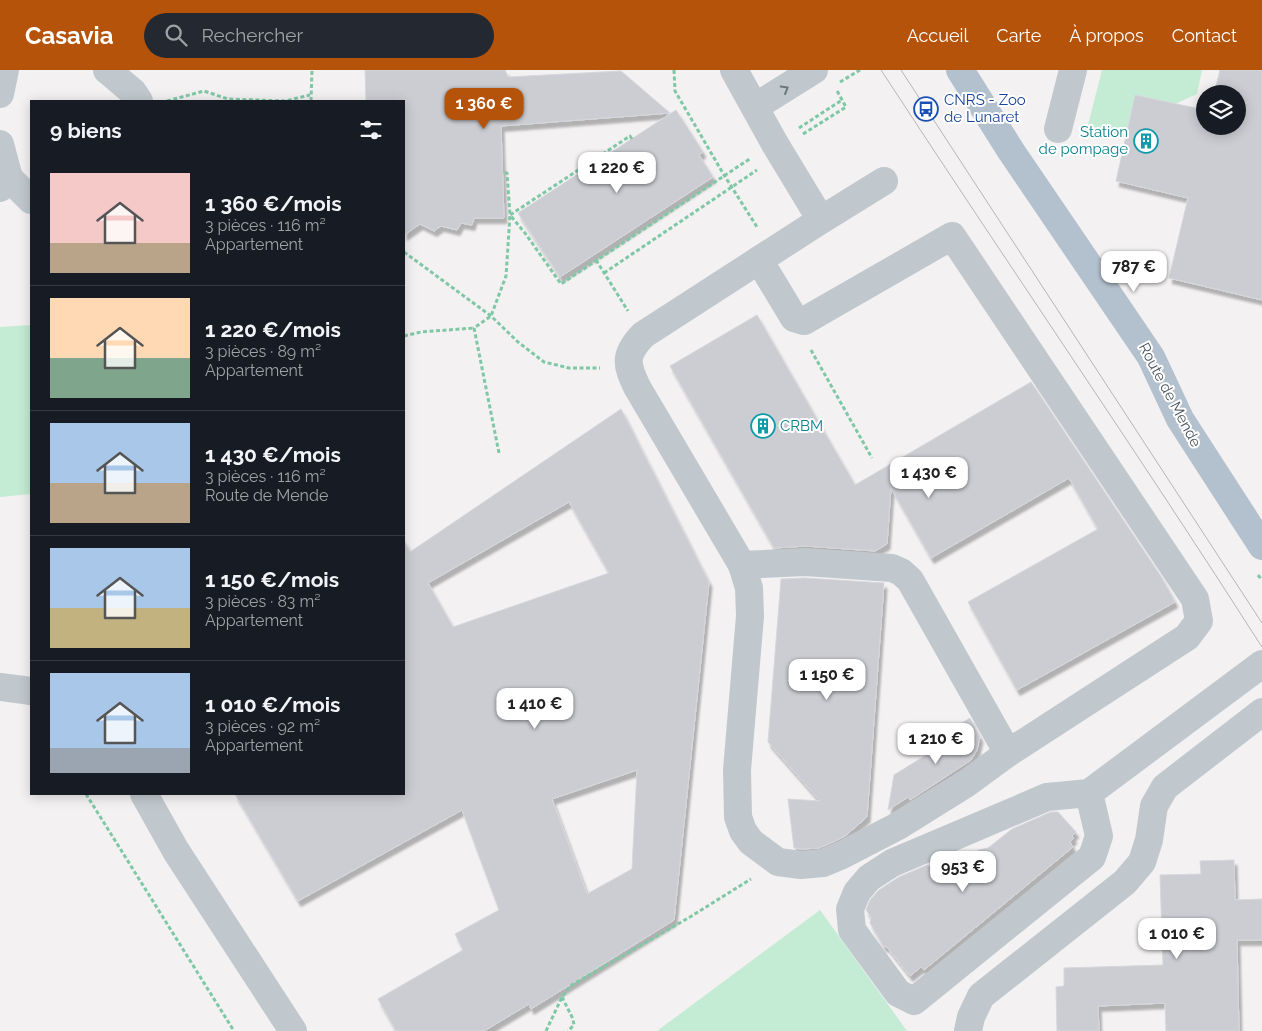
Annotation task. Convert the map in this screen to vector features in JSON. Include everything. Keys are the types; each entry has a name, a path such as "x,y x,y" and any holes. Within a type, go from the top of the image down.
{"main road":[{"name":"Route de Mende","path":"960,70 1012,151 1152,357 1180,420 1262,546"}],"lane":[{"path":"0,94 5,70"},
{"path":"107,70 133,92 138,100"},
{"path":"734,70 821,220"},
{"path":"755,106 814,70"},
{"path":"1058,129 1073,70"},
{"path":"0,144 4,183 30,199"},
{"path":"765,256 794,318 804,321 952,236 1195,599 1200,621 1188,637 1008,753 967,783 898,826 842,855 823,862 801,865 778,862 752,842 743,831 738,818 737,770 750,616 749,588 742,565 637,387 628,362 630,352 643,335 765,256 821,220 884,181"},
{"path":"742,565 805,562 892,568 901,572 910,580 1008,753"},
{"path":"1089,793 1100,836 1092,857 914,1001 898,993 852,930 850,909 857,892 869,878 892,863 1047,797 1089,793 1262,664"},
{"path":"0,687 30,691"},
{"path":"968,1031 971,1017 981,996 1125,882 1142,862 1149,840 1154,806 1165,787 1262,712"},
{"path":"145,795 176,850 293,1031"}],"path":[{"path":"311,100 312,70"},
{"path":"674,70 675,91 724,175 766,241 765,256"},
{"path":"510,215 561,284 724,175 777,147 846,106 834,86 860,70"},
{"path":"171,100 204,91 228,99 261,100"},
{"path":"289,100 310,95"},
{"path":"604,273 733,188 768,162 777,147 842,100"},
{"path":"510,215 630,136 632,139"},
{"path":"405,336 421,332 474,328 491,316 506,276 510,215 508,173 502,173"},
{"path":"405,253 491,316 518,342 544,362 569,368 596,368 628,362"},
{"path":"596,260 643,335"},
{"path":"804,321 808,343 872,458"},
{"path":"474,328 499,453"},
{"path":"87,795 234,1031"},
{"path":"546,1031 562,997 570,986 690,917 778,862"},
{"path":"562,997 573,1019 574,1025 568,1031"}],"green space":[{"path":"1102,70 1202,70 1199,85 1196,85 1196,94 1175,104 1135,95 1125,137 1087,129"},
{"path":"30,325 30,494 0,497 0,327"},
{"path":"820,910 907,1031 657,1031"}],"building":[{"path":"365,70 505,70 508,77 621,71 670,113 501,126 504,218 474,218 472,225 461,223 457,230 441,226 434,231 420,224 405,234 405,100 366,100"},
{"path":"1220,70 1262,70 1262,300 1169,278 1188,198 1116,181 1135,95 1196,108 1196,135 1246,135 1246,85 1216,85"},
{"path":"676,110 703,152 699,155 713,177 560,277 518,213"},
{"path":"757,315 855,485 1031,382 1162,578 1175,602 1017,690 968,602 1098,529 1069,478 931,558 891,488 887,544 875,551 806,546 774,548 670,366"},
{"path":"621,409 709,582 674,920 531,1009 529,1004 484,1031 396,1031 378,999 463,950 455,934 499,910 462,810 298,901 236,795 405,795 405,542 410,552","holes":["569,502 609,573 453,627 428,583","637,770 632,869 587,894 552,799"]},
{"path":"805,578 884,583 867,817 845,836 835,841 819,848 801,849 794,848 788,799 820,801 768,742 781,579"},
{"path":"970,718 980,737 977,750 971,760 910,800 908,797 888,810 894,775 955,737 954,728"},
{"path":"1051,812 1058,812 1076,832 1070,842 1073,847 924,970 921,967 910,976 886,946 884,947 870,923 871,917 866,910 870,900 879,890 899,877 927,865 942,873 945,871 964,892 973,855 976,852 988,848 1012,829"},
{"path":"1234,860 1235,900 1262,899 1262,940 1237,940 1239,1031 1166,1031 1165,1003 1098,1006 1099,1031 1057,1031 1056,987 1064,986 1064,968 1163,965 1160,875 1201,874 1200,861"}],"tram line":[{"path":"881,70 1262,647"},
{"path":"901,70 1262,623"}],"place":[{"name":"CNRS - Zoo de Lunaret","path":"926,109"},
{"name":"Station de pompage","path":"1146,141"},
{"name":"CRBM","path":"763,426"}]}
